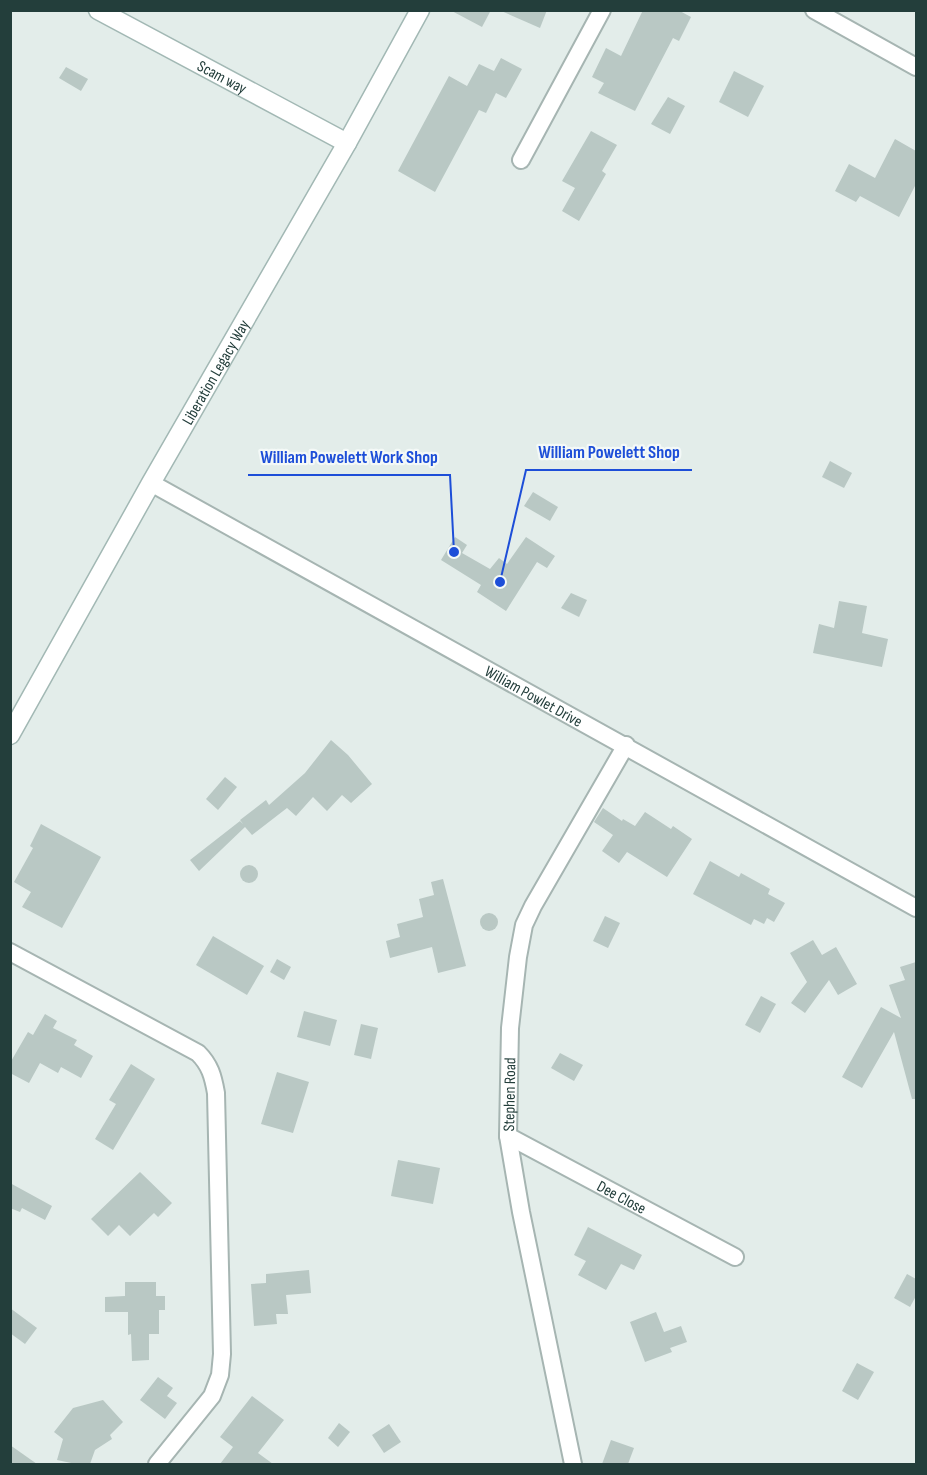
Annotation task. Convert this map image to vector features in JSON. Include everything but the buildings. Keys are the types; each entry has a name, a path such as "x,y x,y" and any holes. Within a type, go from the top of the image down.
{"main road":[{"name":"Scam way","path":"98,10 347,144"},
{"name":"Liberation Legacy Way","path":"10,735 151,483 347,144 420,10"}],"street":[{"path":"522,160 602,10"},
{"path":"814,10 916,66"},
{"name":"William Powlet Drive","path":"151,483 916,908"},
{"name":"Stephen Road","path":"573,1464 520,1212 508,1136 510,1028 524,925 626,745"},
{"path":"10,952 198,1053 208,1064 213,1076 218,1140 222,1353 220,1375 212,1396 157,1464"},
{"name":"Dee Close","path":"508,1136 735,1257"}],"place":[{"name":"William Powelett Work Shop","path":"454,552"},
{"name":"William Powelett Shop","path":"500,582"}]}
